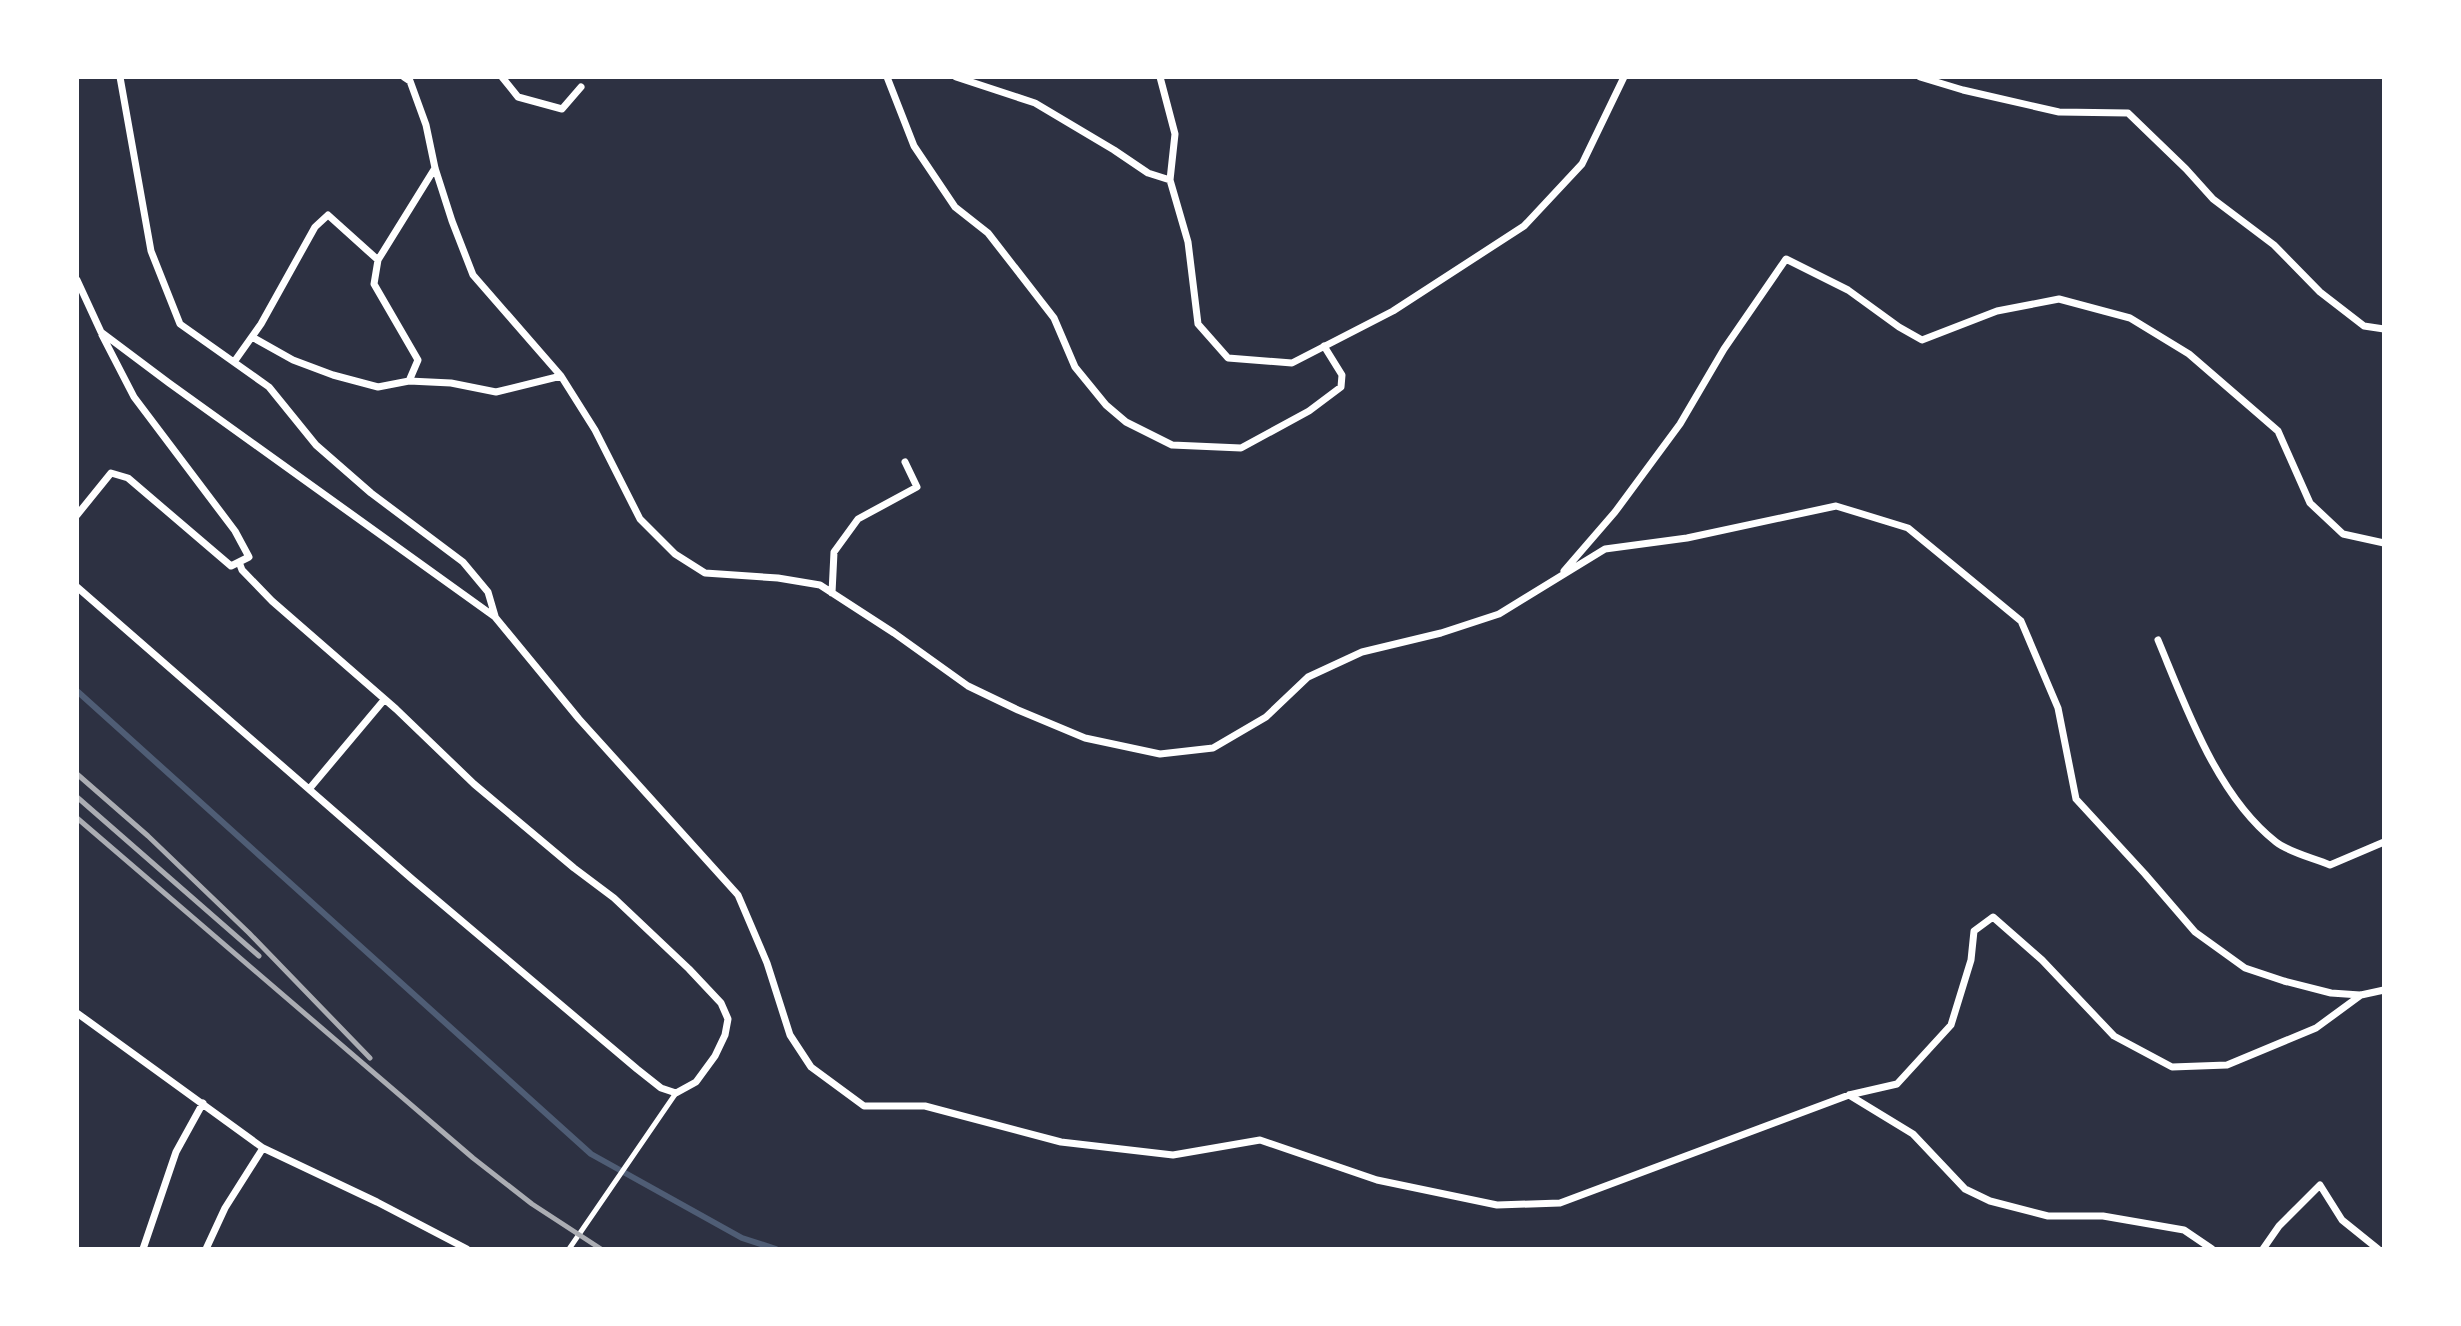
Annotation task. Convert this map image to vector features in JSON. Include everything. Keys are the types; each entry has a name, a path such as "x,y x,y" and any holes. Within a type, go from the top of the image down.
{"street":[{"path":"120,77 151,251 180,324 269,387 316,445 371,494 463,562 488,592 495,617"},
{"path":"502,77 518,97 562,109 581,88"},
{"path":"887,77 914,146 955,207 988,233 1054,318 1075,367 1106,405 1126,422 1172,445 1241,448 1309,411 1341,387 1342,375 1324,346"},
{"path":"956,77 1035,103 1148,173 1170,180"},
{"path":"1160,77 1175,134 1170,180 1188,242 1198,324 1228,358 1292,363 1392,311 1524,226 1582,164 1624,77"},
{"path":"1920,77 1963,90 2059,112 2128,113 2213,199 2274,245 2320,292 2364,326 2384,329"},
{"path":"410,78 426,125 435,167 452,221 473,275 561,376 595,429 640,519 676,554 705,573 778,578 820,585 968,686 1085,738 1160,754 1213,748 1266,718 1308,677 1362,652 1441,633 1499,614 1605,549 1687,538 1836,506 1908,528 2021,621 2058,708 2076,799 2194,932 2245,968 2331,993 2361,995 2384,990"},
{"path":"409,381 418,360 374,284 378,260 435,167"},
{"path":"234,362 261,324 315,227 328,215 378,260"},
{"path":"1559,577 1615,512 1680,424 1724,349 1786,259 1848,290 1899,327 1922,340 1997,311 2059,299 2130,318 2189,354 2278,430 2310,503 2343,534 2384,543"},
{"path":"77,280 134,397 235,531 248,557 231,566 128,478 111,472 77,515"},
{"path":"101,332 495,617 579,719 738,895 767,963 790,1035 811,1067 864,1105 925,1106 1061,1142 1173,1155 1260,1140 1377,1180 1497,1205 1560,1203 1849,1095 1897,1084 1951,1025 1971,960 1975,931 1993,917 2042,960 2114,1036 2172,1067 2227,1065 2316,1028 2361,995"},
{"path":"252,337 292,360 378,387 409,381 451,383 496,392 561,376"},
{"path":"832,593 834,552 858,519 917,487 905,462"},
{"path":"77,587 412,879 637,1069 661,1088 676,1093 696,1082 725,1035 728,1018 721,1003 614,898 474,784 272,601 242,570 239,562"},
{"path":"2158,640 2197,735 2241,807 2278,843 2330,865 2384,842"},
{"path":"310,788 384,700"},
{"path":"77,1013 263,1148 377,1202 467,1249"},
{"path":"1849,1095 1913,1135 1965,1189 1990,1201 2048,1216 2104,1216 2184,1230 2212,1249"},
{"path":"143,1249 176,1152 203,1103"},
{"path":"206,1249 225,1208 263,1148"},
{"path":"2263,1249 2279,1226 2320,1185 2342,1220 2378,1249"}],"lane":[{"path":"569,1249 676,1093"}],"waterway":[{"path":"77,691 591,1154 742,1238 776,1249"}],"railway":[{"path":"77,774 148,836 249,933 370,1058"},
{"path":"77,797 259,956"},
{"path":"77,818 473,1158 532,1204 601,1249"}]}
